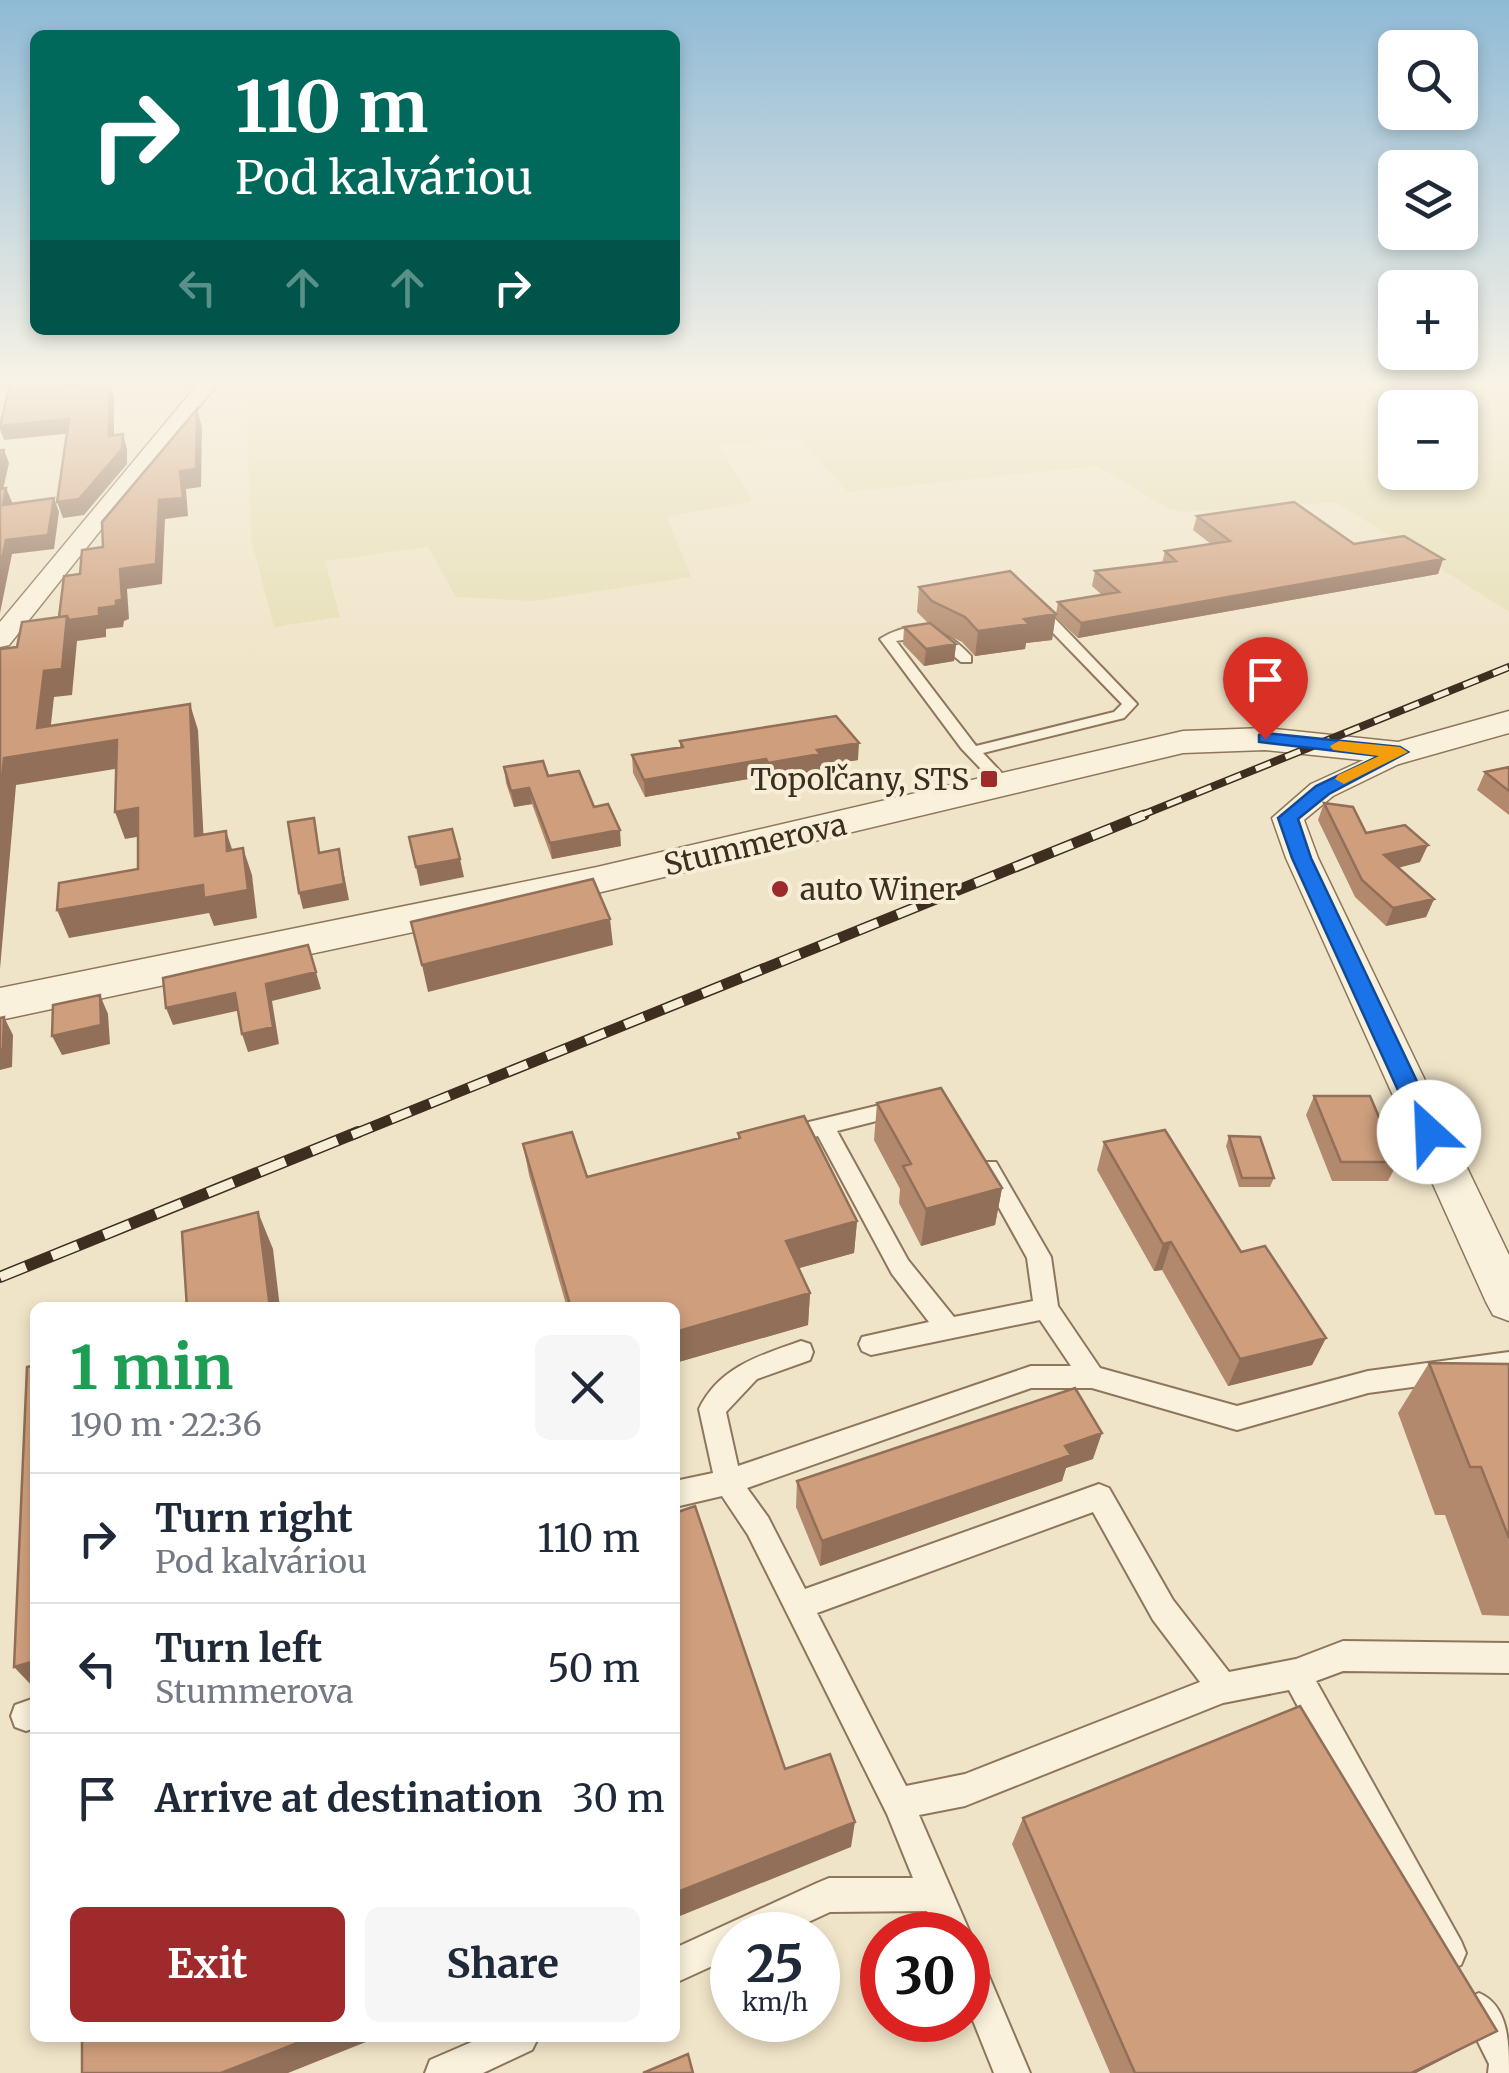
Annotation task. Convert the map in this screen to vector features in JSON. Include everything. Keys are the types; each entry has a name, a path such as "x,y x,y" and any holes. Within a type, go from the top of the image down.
{"street":[{"path":"0,639 133,476"},
{"name":"Stummerova","path":"0,1004 597,880 1183,742 1265,739 1400,752 1509,722"},
{"path":"1400,752 1322,790 1288,818 1302,858 1509,1302"}],"lane":[{"path":"972,751 1119,715 1130,704 1021,593"},
{"path":"966,659 942,632 926,630 887,639 972,751 1005,785"},
{"path":"771,1140 929,1101"},
{"path":"824,1126 900,1267 947,1326"},
{"path":"974,1145 1039,1257 1046,1308 1092,1378"},
{"path":"871,1344 1046,1308"},
{"path":"801,1352 748,1371 712,1410 728,1482 758,1526 898,1803 944,1912"},
{"path":"680,1493 728,1482 1032,1377 1092,1378 1237,1418 1368,1382 1509,1363"},
{"path":"798,1606 1099,1497 1163,1610 1222,1688"},
{"path":"898,1803 965,1790 1222,1688 1296,1674 1343,1656 1509,1658"},
{"path":"1296,1674 1507,2062 1506,2073"},
{"path":"792,1912 829,1895 936,1894"},
{"path":"680,1964 710,1950"},
{"path":"990,2020 1012,2073"},
{"path":"443,2073 511,2042"}],"shaded area":[{"path":"249,476 737,476 752,501 667,517 691,577 534,601 456,597 428,547 325,561 340,617 274,627 251,539"},
{"path":"833,476 1004,476 848,492"},
{"path":"1113,476 1378,476 1378,490 1478,490 1478,476 1509,476 1509,612 1336,502 1183,512 1167,508"}],"building":[{"path":"61,476 99,476 79,499 57,502"},
{"path":"141,476 181,476 183,498 159,500 156,564 120,569 122,599 116,601 116,606 99,608 99,616 69,620 67,616 59,617 64,576 80,574 82,550 103,547 102,522"},
{"path":"6,488 3,505 54,498 48,535 6,540 0,569 0,489"},
{"path":"1294,502 1354,544 1404,536 1443,559 1081,623 1058,602 1119,592 1095,571 1176,561 1165,551 1230,541 1197,516"},
{"path":"1010,571 1056,614 1024,619 1029,624 978,631 965,617 932,601 919,587"},
{"path":"67,616 62,669 44,671 37,728 190,704 195,836 226,831 227,851 243,848 248,890 204,898 203,885 57,910 59,883 138,869 138,808 115,812 117,740 4,758 0,802 0,649 17,647 22,622"},
{"path":"930,623 956,644 926,649 904,627"},
{"path":"836,716 859,743 768,763 766,759 644,780 632,755 683,747 680,741"},
{"path":"543,761 548,776 579,771 594,807 608,804 620,830 550,843 529,788 511,791 504,767"},
{"path":"1509,767 1509,791 1485,772"},
{"path":"1324,803 1353,807 1366,833 1405,825 1428,845 1384,855 1434,899 1393,908 1362,880"},
{"path":"314,818 319,853 339,849 344,884 299,893 288,822"},
{"path":"452,829 460,859 416,867 409,837"},
{"path":"593,879 610,919 422,965 411,922"},
{"path":"308,945 316,972 266,984 273,1027 242,1034 235,993 166,1008 163,978"},
{"path":"100,995 101,1025 52,1036 53,1005"},
{"path":"4,1017 3,1049 0,1050 0,1018"},
{"path":"941,1088 1002,1188 926,1209 903,1166 911,1164 877,1103"},
{"path":"1314,1096 1370,1096 1398,1162 1341,1162"},
{"path":"804,1116 857,1221 786,1241 810,1293 680,1331 680,1302 569,1302 523,1144 572,1132 587,1177 740,1138 738,1133"},
{"path":"1165,1130 1241,1252 1265,1246 1326,1338 1240,1359 1171,1242 1163,1244 1104,1142"},
{"path":"1229,1136 1260,1137 1274,1178 1242,1178"},
{"path":"258,1212 269,1302 187,1302 182,1232"},
{"path":"1429,1363 1509,1364 1509,1538 1481,1467 1470,1467"},
{"path":"30,1366 30,1662 14,1667"},
{"path":"1075,1388 1102,1433 1065,1446 1071,1455 822,1541 797,1481"},
{"path":"695,1506 785,1769 830,1754 855,1822 680,1891 680,1511"},
{"path":"1300,1706 1497,2031 1411,2073 1135,2073 1023,1818"},
{"path":"82,2042 300,2042 221,2073 82,2073"},
{"path":"688,2054 693,2073 643,2073"}],"railway":[{"path":"1137,817 1509,667"},
{"path":"352,1135 1144,815"},
{"path":"0,1277 358,1132"}],"slow traffic":[{"path":"1339,746 1400,752 1344,779"}],"place":[{"name":"Topoľčany, STS","path":"989,779"},
{"name":"auto Winer","path":"780,889"}],"route":[{"path":"1265,739 1400,752 1322,790 1288,818 1291,834 1429,1132"}]}
